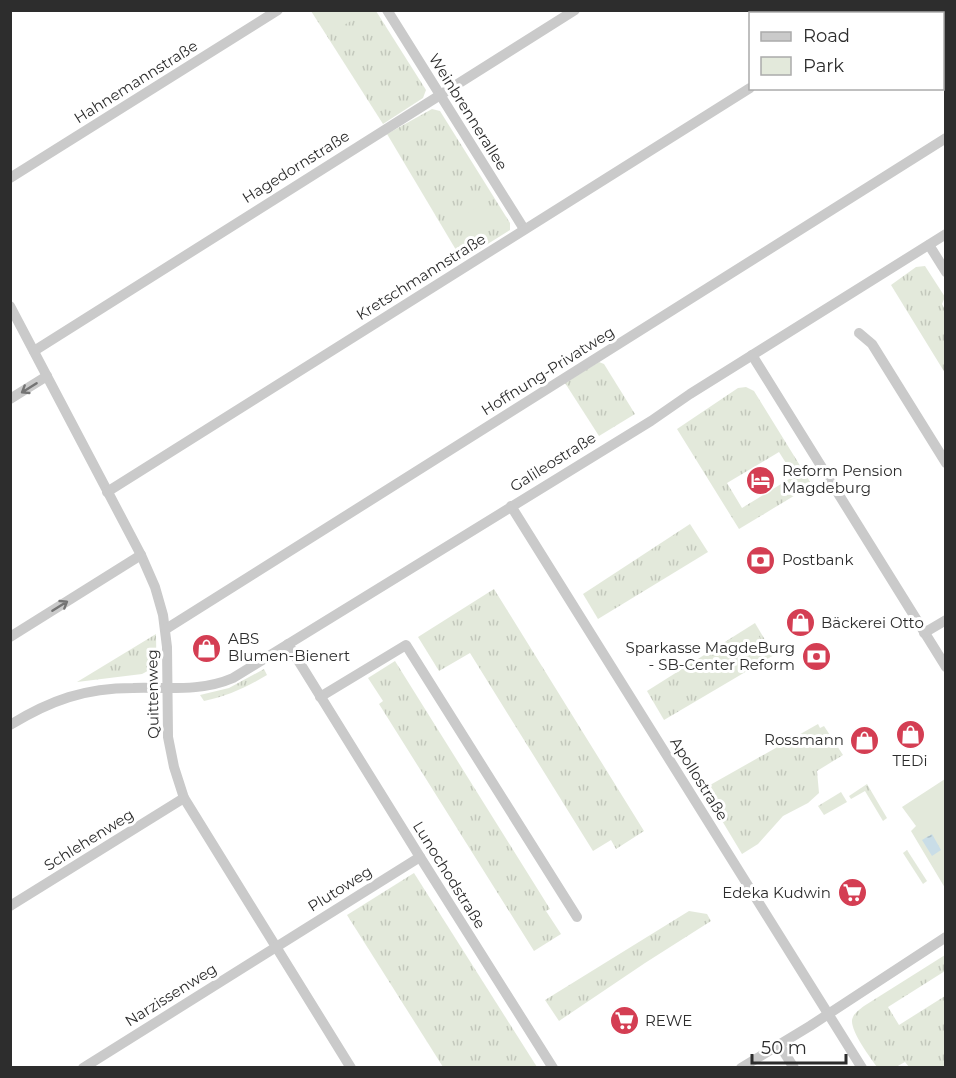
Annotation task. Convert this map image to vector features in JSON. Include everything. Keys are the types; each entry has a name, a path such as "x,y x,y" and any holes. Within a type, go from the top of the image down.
{"street":[{"name":"Hahnemannstraße","path":"10,178 278,10"},
{"name":"Weinbrennerallee","path":"387,10 525,230"},
{"name":"Hagedornstraße","path":"34,351 575,10"},
{"name":"Kretschmannstraße","path":"107,492 749,89"},
{"name":"Hoffnung-Privatweg","path":"166,629 945,138"},
{"name":"Galileostraße","path":"167,688 199,687 225,681 651,421 945,234"},
{"path":"929,245 945,272"},
{"name":"Quittenweg","path":"10,306 141,555 155,587 166,629 170,746 184,798 351,1068"},
{"path":"859,333 872,344 945,463"},
{"path":"752,355 945,667"},
{"path":"10,399 47,376"},
{"name":"Apollostraße","path":"511,506 862,1068"},
{"path":"10,637 141,555"},
{"path":"924,633 945,620"},
{"name":"Lunochodstraße","path":"288,644 554,1068"},
{"path":"320,697 406,645 577,917"},
{"path":"10,725 49,704 75,695 112,689 167,688"},
{"name":"Schlehenweg","path":"10,906 184,798"},
{"name":"Plutoweg","path":"275,947 420,857"},
{"path":"741,1068 945,937"},
{"name":"Narzissenweg","path":"83,1068 275,947"},
{"path":"779,1044 794,1068"}],"green space":[{"path":"331,10 350,11 355,19 338,28 329,14"},
{"path":"311,11 376,11 426,90 423,98 383,124"},
{"path":"432,109 440,111 510,223 510,230 462,260 387,134"},
{"path":"486,202 497,221 469,238 458,219"},
{"path":"925,266 945,297 942,304 945,310 945,373 891,285 916,267"},
{"path":"599,362 604,364 635,414 599,436 565,383"},
{"path":"746,387 754,391 812,485 739,529 677,429 738,388","holes":["779,452 794,476 742,508 727,483"]},
{"path":"690,524 708,552 598,619 583,594"},
{"path":"494,589 644,831 616,849 611,840 593,851 470,653 439,671 418,637"},
{"path":"755,623 774,655 664,720 647,691"},
{"path":"752,626 769,652 729,676 713,650"},
{"path":"156,634 154,662 147,671 142,674 77,682"},
{"path":"395,661 550,909 546,911 561,934 534,951 379,704 383,701 368,678"},
{"path":"264,669 267,675 237,691 204,701 200,695 229,688"},
{"path":"818,724 820,728 824,726 843,755 817,771 819,793 808,803 783,816 758,844 742,854 703,789"},
{"path":"945,779 945,888 911,831 916,826 902,807"},
{"path":"867,784 887,818 883,821 865,791 851,799 849,796"},
{"path":"841,792 847,802 824,815 818,806"},
{"path":"907,850 927,881 923,884 903,853"},
{"path":"414,873 537,1067 443,1067 347,915"},
{"path":"689,911 707,914 711,921 559,1021 545,1000"},
{"path":"945,955 945,971 888,1007 899,1025 945,996 945,1067 909,1067 905,1062 896,1067 877,1067 861,1044 852,1025 856,1012"}],"water":[{"path":"932,834 941,850 932,856 922,840"}],"place":[{"name":"Reform Pension Magdeburg","path":"761,480"},
{"name":"Postbank","path":"761,560"},
{"name":"Bäckerei Otto","path":"800,623"},
{"name":"ABS Blumen-Bienert","path":"207,648"},
{"name":"Sparkasse MagdeBurg - SB-Center Reform","path":"816,657"},
{"name":"TEDi","path":"910,734"},
{"name":"Rossmann","path":"865,740"},
{"name":"Edeka Kudwin","path":"852,893"},
{"name":"REWE","path":"624,1021"}]}
